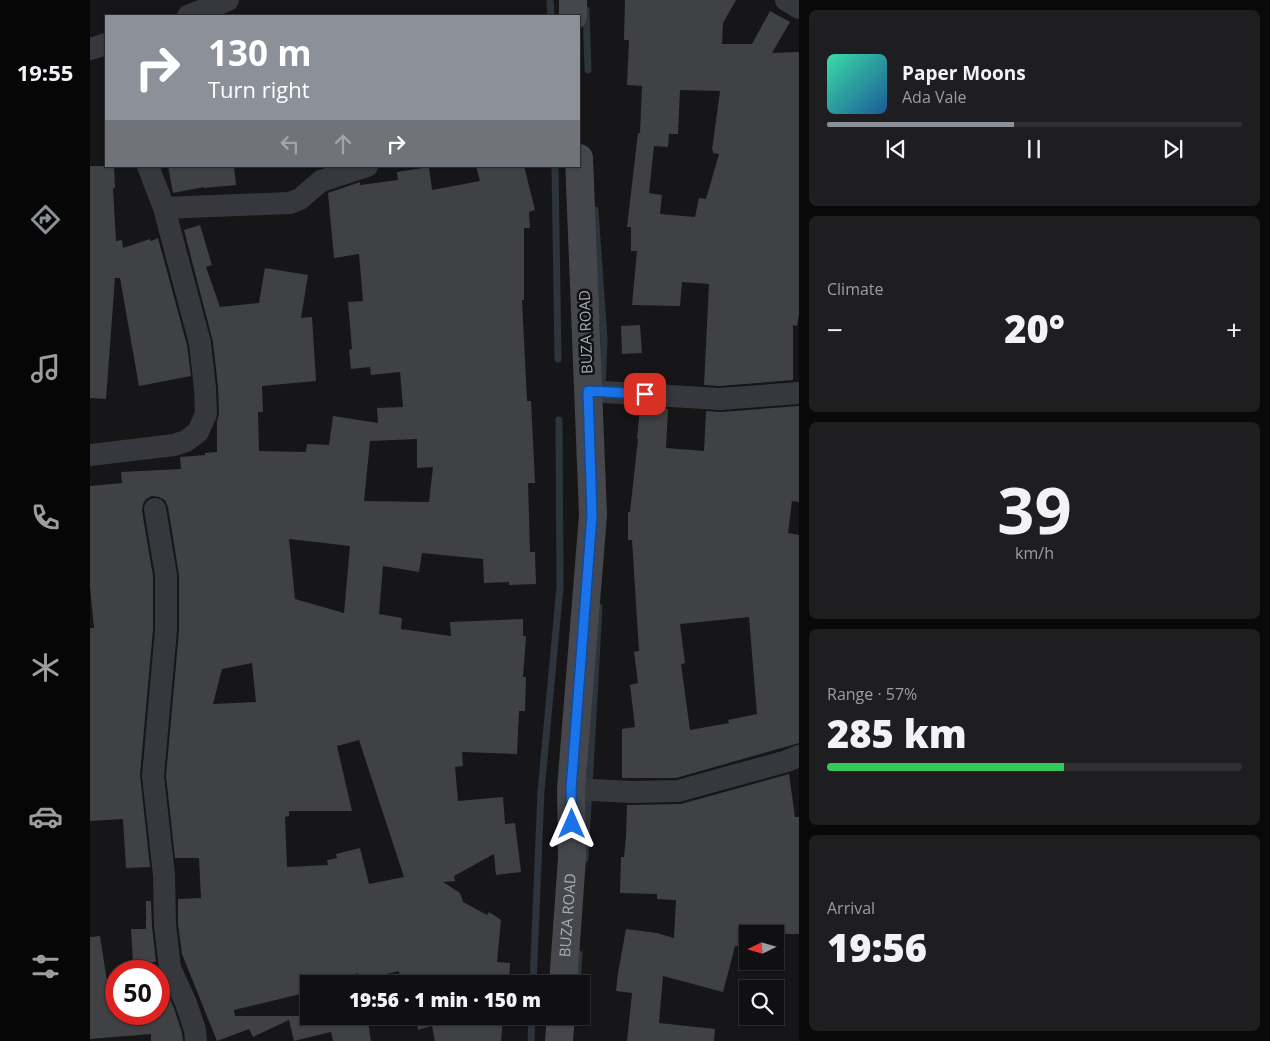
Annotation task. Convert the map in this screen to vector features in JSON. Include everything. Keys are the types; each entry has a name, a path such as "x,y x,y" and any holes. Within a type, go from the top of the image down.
{"main road":[{"path":"573,0 573,15"},
{"name":"BUZA ROAD","path":"564,975 572,858 571,789 592,515 579,167"},
{"path":"559,1041 560,1025"}],"street":[{"path":"190,15 228,0"},
{"path":"786,0 799,8"},
{"path":"90,49 105,44"},
{"path":"90,455 174,445 186,441 198,432 206,414 200,344 164,208 148,167"},
{"path":"164,208 290,203 300,198 321,181 364,167"},
{"path":"588,391 720,399 799,393"},
{"path":"155,509 166,575 166,630 153,776 164,874 165,925 170,968 186,1003 196,1041"},
{"path":"571,789 632,792 678,791 799,756"}],"building":[{"path":"625,0 736,0 723,23 722,44 752,44 770,11 790,22 772,53 799,52 799,314 797,326 793,325 793,380 720,386 704,385 709,284 682,282 680,306 632,305 637,251 631,251 631,227 627,227 638,133 640,133 642,86 627,85 629,40 624,40","holes":["680,90 720,91 712,150 713,153 719,154 706,199 699,198 695,217 660,214 662,195 649,193 654,146 668,147 669,134 678,134"]},
{"path":"90,166 105,166 114,167 115,188 113,188 116,241 122,240 123,248 158,238 187,345 191,376 139,386 120,278 115,278 106,399 90,398"},
{"path":"168,167 234,167 236,185 204,187 173,193"},
{"path":"429,167 432,190 480,181 476,167 524,167 535,210 529,212 530,228 524,228 524,300 522,300 527,401 531,401 535,483 528,483 530,552 535,552 536,584 509,585 509,582 484,583 483,559 422,553 419,572 383,566 379,614 402,618 401,629 451,636 450,622 523,619 523,636 526,636 523,677 526,677 525,711 519,711 517,754 462,752 463,766 455,767 458,801 503,797 505,824 515,823 521,872 496,875 494,854 454,876 455,881 443,882 460,893 463,902 487,915 489,912 501,920 497,962 510,963 509,975 400,975 399,971 382,975 359,975 358,973 352,975 300,975 300,994 234,1010 235,1016 300,1016 300,1025 368,1025 371,1041 333,1041 331,1032 294,1041 289,1020 253,1037 249,1029 217,1041 182,954 178,924 178,899 201,898 199,858 175,858 166,776 179,631 179,575 168,507 165,500 159,497 152,496 146,499 142,511 153,576 153,629 140,775 150,867 126,868 123,819 90,821 90,628 94,628 90,587 90,486 122,483 121,472 181,469 180,457 217,452 217,421 219,414 213,342 184,230 200,225 212,265 206,267 220,307 259,303 265,268 308,275 301,318 312,317 316,381 262,386 263,412 258,412 259,451 306,452 307,444 329,445 333,416 378,423 377,408 403,407 400,372 371,375 370,367 351,369 349,350 352,349 348,302 363,301 359,254 334,258 328,193 360,182 360,185 398,180 397,172","holes":["417,439 417,468 433,467 429,502 364,501 370,441","289,539 350,546 344,613 295,599","252,663 256,702 213,704 222,669","359,740 404,877 369,884 360,848 336,854 337,858 327,860 328,865 287,867 285,817 289,816 289,811 352,811 337,746"]},
{"path":"640,325 642,353 622,354 621,326"},
{"path":"799,406 799,502 792,501 788,533 799,535 799,743 676,778 622,778 622,729 635,727 630,685 638,683 634,652 639,651 632,540 628,540 628,512 630,512 640,407 668,409 666,448 704,451 706,411 721,412","holes":["749,617 757,714 728,720 729,723 690,730 681,664 685,663 680,624"]},
{"path":"789,774 795,817 799,817 799,934 784,934 784,925 739,925 739,946 735,946 723,992 663,976 659,1023 715,1029 714,1041 627,1041 632,993 616,991 626,929 657,933 674,938 676,900 657,899 657,894 620,893 621,857 624,857 627,805 681,804"},
{"path":"146,901 151,901 156,960 133,960 131,929 146,929"},
{"path":"100,936 105,968 105,1025 170,1025 170,999 183,1041 151,1041 151,1034 90,1039 90,937"},
{"path":"417,1025 502,1025 501,1041 435,1041 432,1026 418,1030"}],"waterway":[{"path":"550,0 551,15"},
{"path":"586,10 588,70"},
{"path":"555,167 558,359"},
{"path":"595,210 604,339 602,389"},
{"path":"533,975 541,791 560,587 559,420"},
{"path":"585,859 599,607"},
{"path":"578,975 579,954"},
{"path":"531,1041 532,1025"}],"route":[{"path":"572,824 571,789 592,515 588,391 645,394"}]}
